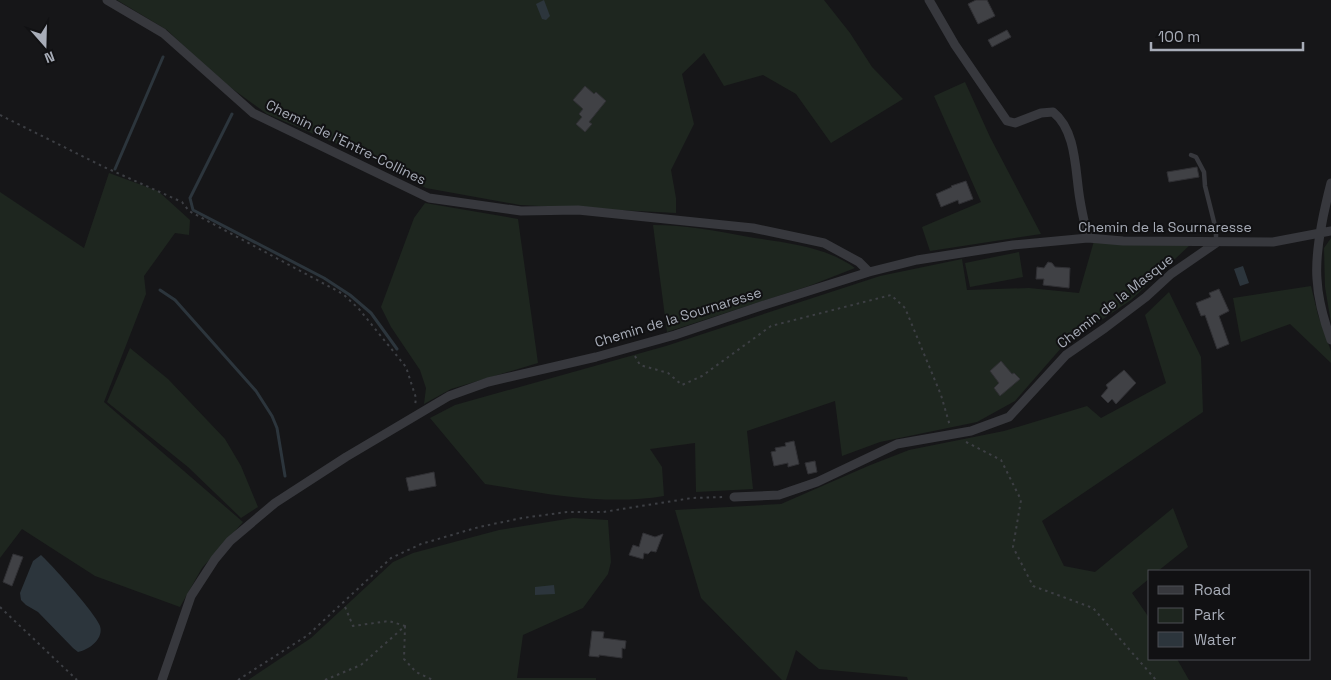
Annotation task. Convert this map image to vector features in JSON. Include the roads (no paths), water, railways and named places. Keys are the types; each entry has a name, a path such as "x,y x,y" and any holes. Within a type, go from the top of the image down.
{"street":[{"name":"Chemin de l'Entre-Collines","path":"107,0 163,33 254,113 429,198 521,211 578,210 754,228 824,243 859,262 870,272"},
{"path":"929,0 955,45 1007,121 1016,123 1041,113 1052,112 1059,118 1068,134 1074,158 1088,238"},
{"path":"1331,184 1320,233 1317,279 1325,324 1331,340"},
{"name":"Chemin de la Sournaresse","path":"162,680 191,596 215,559 230,541 275,503 346,457 449,396 488,382 675,336 761,306 870,272 917,260 1013,245 1088,238 1123,241 1273,242 1331,231"},
{"name":"Chemin de la Masque","path":"734,497 780,495 818,482 897,444 971,431 1009,417 1066,355 1146,297 1171,274 1216,243"}],"lane":[{"path":"1191,155 1196,157 1204,172 1204,186 1216,230 1216,243"}],"water":[{"path":"544,0 550,16 546,20 542,19 536,4"},
{"path":"1243,266 1249,283 1240,286 1234,269"},
{"path":"41,555 83,601 100,626 101,631 98,639 87,649 78,652 38,612 21,600 20,593 33,561"},
{"path":"554,585 555,594 535,595 535,587"}],"waterway":[{"path":"115,169 163,57"},
{"path":"232,114 190,198 193,210 324,278 350,295 371,313 397,349"},
{"path":"160,290 175,300 256,391 272,416 277,428 285,476"}]}
